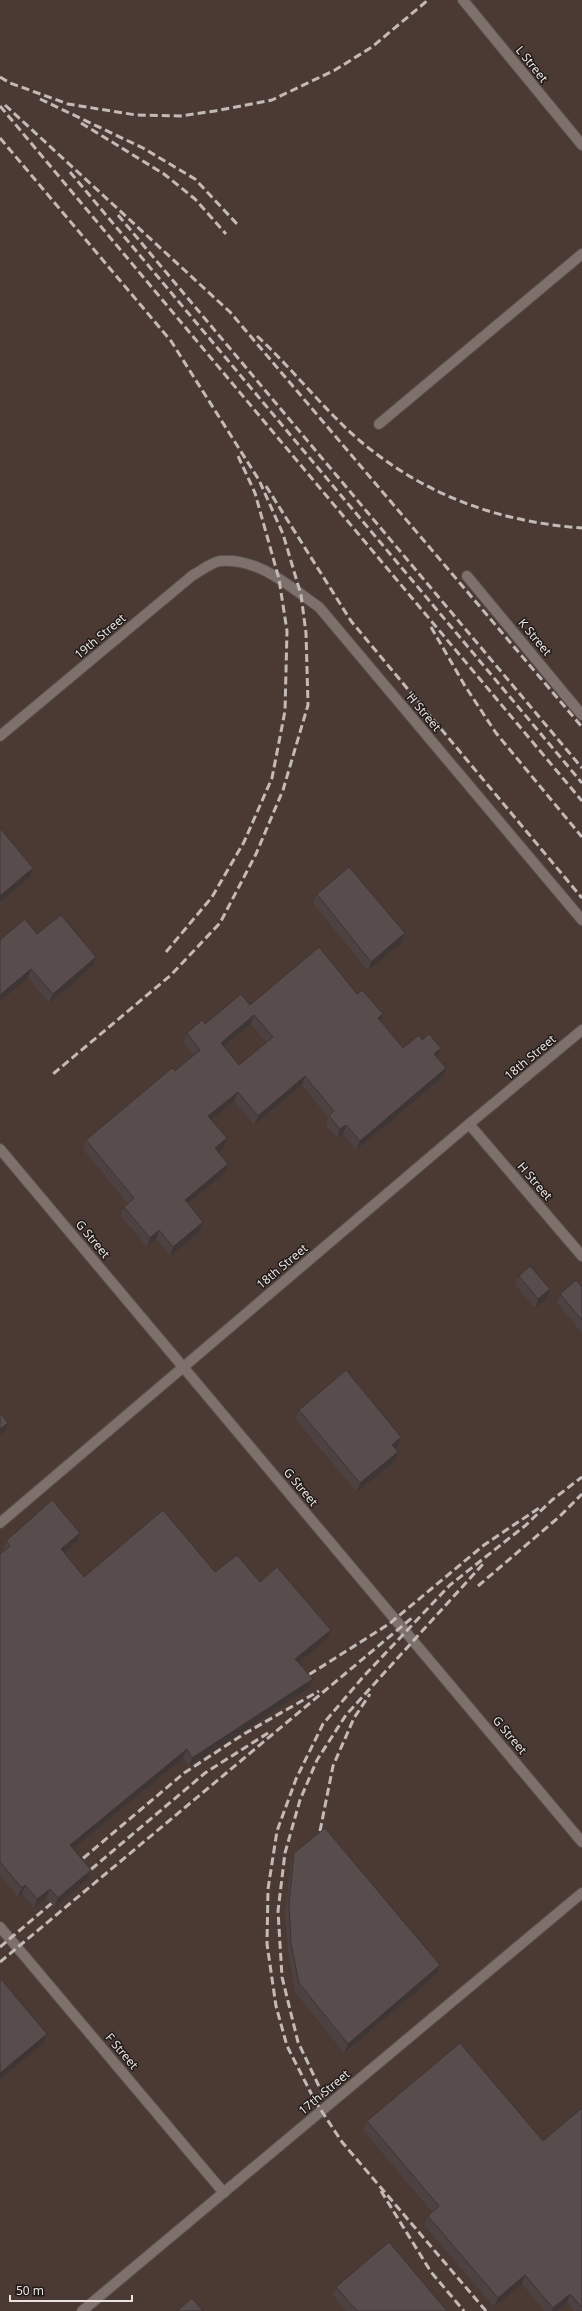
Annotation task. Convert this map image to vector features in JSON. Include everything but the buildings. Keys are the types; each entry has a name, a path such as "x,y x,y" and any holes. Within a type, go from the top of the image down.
{"lane":[{"name":"L Street","path":"463,0 582,145"},
{"path":"379,424 582,254"},
{"name":"19th Street","path":"0,736 193,575 219,561"},
{"name":"H Street","path":"219,561 242,562 264,569 319,607 582,920"},
{"name":"K Street","path":"467,576 582,714"},
{"name":"18th Street","path":"0,1523 469,1124 582,1030"},
{"name":"H Street","path":"469,1124 582,1256"},
{"name":"G Street","path":"0,1149 582,1842"},
{"name":"17th Street","path":"83,2311 582,1893"},
{"name":"F Street","path":"0,1927 224,2193"}],"shaded area":[{"path":"0,0 582,0 582,2311 0,2311"}],"railway":[{"path":"0,77 10,83 68,104 136,115 180,116 215,111 272,100 335,70 372,47 428,0"},
{"path":"40,99 143,148 195,179 237,224"},
{"path":"5,105 230,312 582,727"},
{"path":"0,106 582,801"},
{"path":"81,123 164,174 195,199 226,234"},
{"path":"0,138 171,341 259,480 283,534 301,595 306,633 308,705 283,790 256,854 220,923 171,975 53,1074"},
{"path":"70,172 582,783"},
{"path":"118,215 582,768"},
{"path":"257,336 351,433 389,463 415,479 440,493 495,513 523,520 582,528"},
{"path":"166,952 212,897 244,842 272,778 285,711 287,631 279,579 255,493 238,456"},
{"path":"266,486 351,621 582,898"},
{"path":"431,627 465,686 496,733 582,837"},
{"path":"486,2311 342,2142 315,2101 287,2046 276,2006 267,1944 268,1889 277,1831 296,1779 323,1724 363,1677 450,1585 526,1525 552,1500 582,1477"},
{"path":"478,1586 559,1517 582,1494"},
{"path":"299,1681 389,1624 484,1545 539,1508"},
{"path":"324,2097 298,2042 282,1977 278,1911 285,1853 300,1800 317,1760 346,1715 483,1564"},
{"path":"0,1962 413,1617"},
{"path":"74,1866 184,1773 244,1734 319,1691"},
{"path":"320,1831 333,1766 354,1718 370,1694"},
{"path":"82,1877 205,1773 268,1733"},
{"path":"0,1947 59,1897"},
{"path":"381,2191 431,2272 464,2311"}]}
